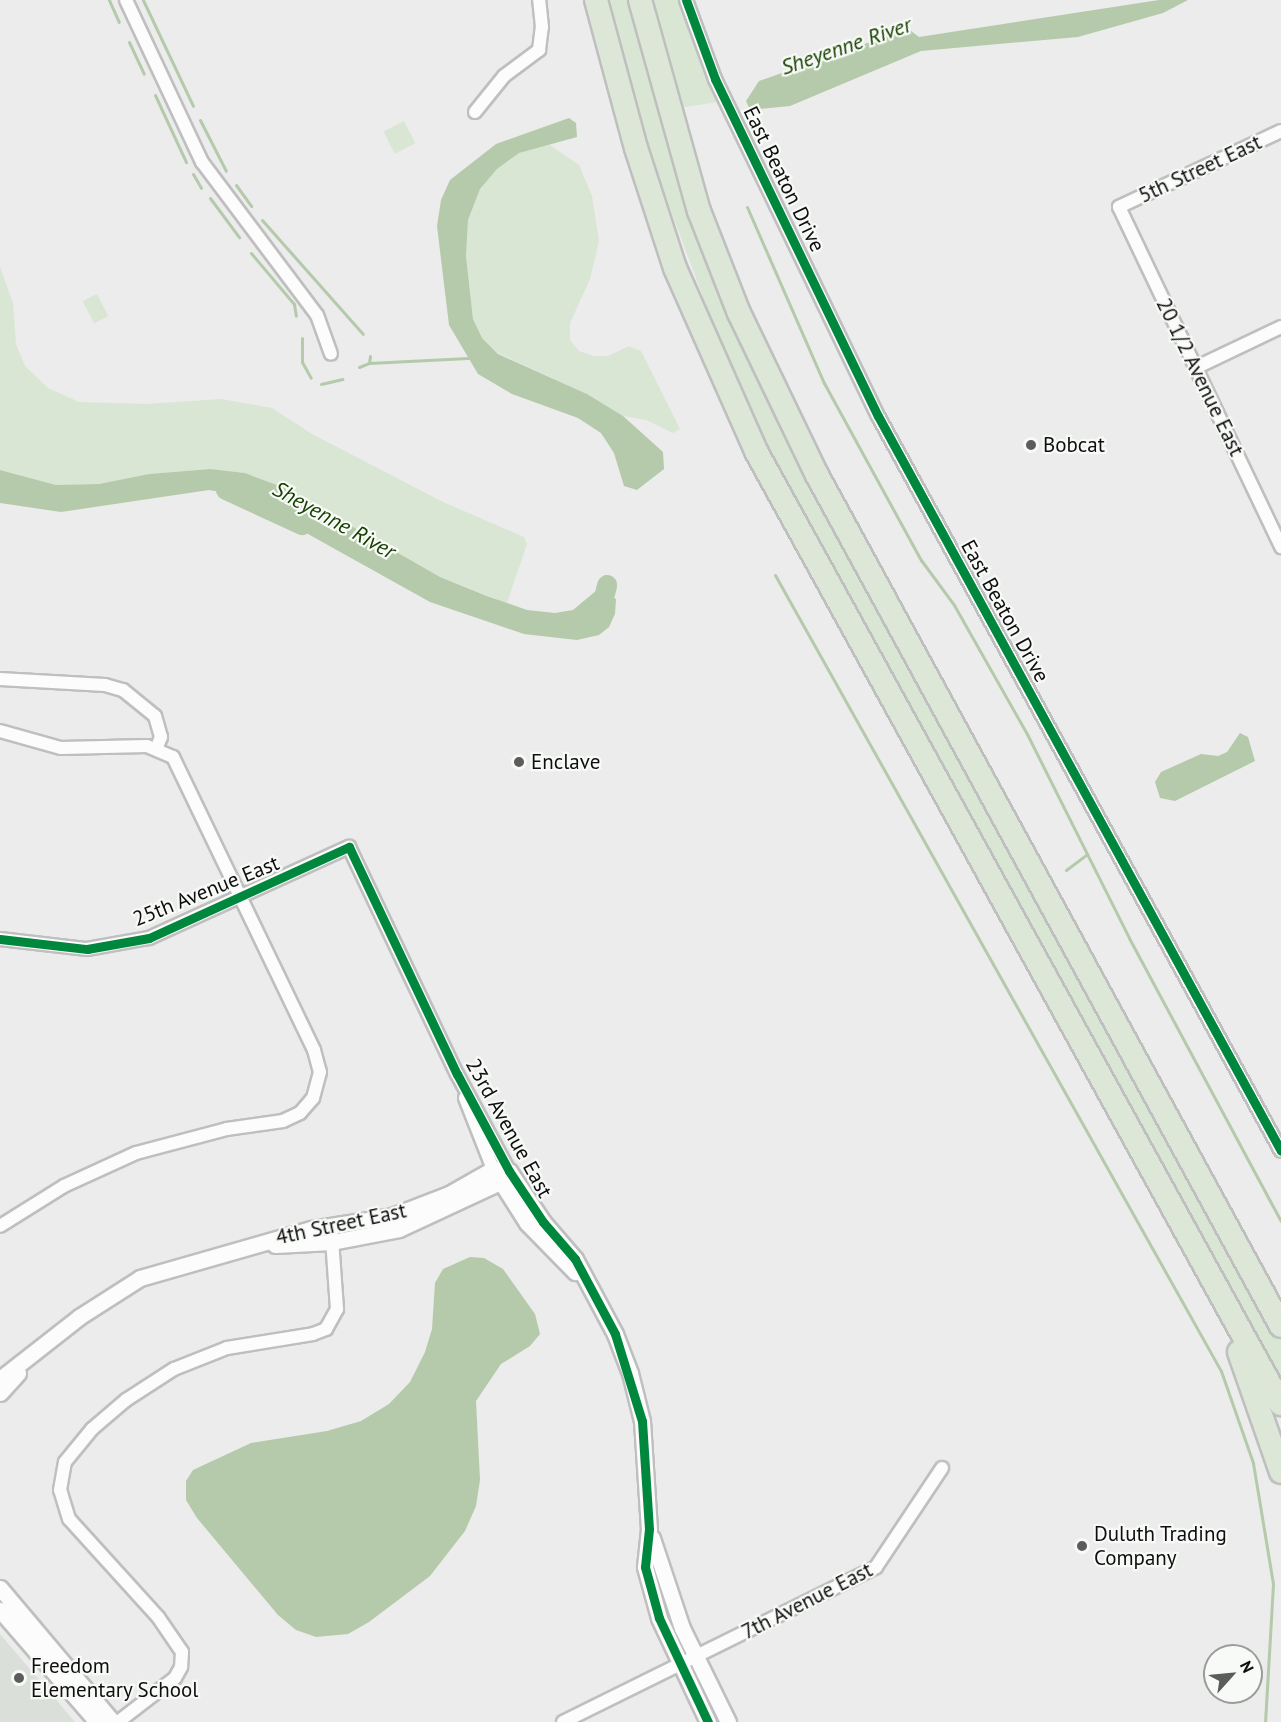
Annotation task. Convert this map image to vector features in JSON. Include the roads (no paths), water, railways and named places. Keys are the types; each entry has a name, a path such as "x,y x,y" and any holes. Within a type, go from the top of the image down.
{"highway":[{"path":"596,0 636,148 675,268 757,453 1281,1404"},
{"path":"640,0 699,211 739,314 817,475 1281,1326"},
{"path":"1190,1158 1281,1293"},
{"path":"1175,1208 1262,1410 1281,1472"}],"street":[{"path":"126,0 202,162 317,315 331,354"},
{"path":"475,112 504,76 539,50 542,27 539,0"},
{"name":"East Beaton Drive","path":"686,0 715,78 878,416 1281,1151"},
{"name":"5th Street East","path":"1119,207 1281,131"},
{"name":"20 1/2 Avenue East","path":"1119,207 1280,544"},
{"path":"1195,368 1281,327"},
{"path":"0,679 105,685 123,690 155,716 161,737 156,747"},
{"path":"0,730 61,748 156,747 173,757 318,1058 318,1085 313,1098 300,1113 283,1121 227,1129 136,1153 64,1185 0,1226"},
{"name":"25th Avenue East","path":"0,939 87,949 149,938 242,899 349,847"},
{"name":"23rd Avenue East","path":"349,847 457,1074 501,1174 575,1259 619,1343 642,1421 649,1529"},
{"name":"4th Street East","path":"0,1379 79,1317 140,1278 239,1247 421,1206 501,1174"},
{"name":"4th Street East","path":"239,1247 332,1242 399,1229 501,1174"},
{"path":"118,1722 175,1678 181,1667 182,1652 158,1617 69,1519 60,1490 65,1462 92,1429 117,1407 174,1369 227,1348 313,1335 326,1329 337,1309 331,1226"},
{"name":"4th Street East","path":"0,1393 42,1347"},
{"name":"7th Avenue East","path":"563,1722 876,1567 942,1468"},
{"path":"649,1529 667,1590 696,1658 728,1722"},
{"path":"649,1529 645,1567 659,1617 708,1722"},
{"path":"0,1588 113,1722"},
{"path":"0,1610 97,1722"}],"water":[{"path":"1159,0 1188,0 1163,13 1078,37 921,51 790,106 750,110 746,101 759,81 890,35 911,31 919,37"},
{"path":"569,118 576,123 577,137 519,153 497,169 480,189 468,220 466,256 473,319 482,338 498,354 587,394 623,416 663,452 664,469 637,490 624,486 614,453 601,433 578,418 512,394 478,374 449,325 437,226 441,200 450,180 496,144"},
{"path":"210,469 245,473 285,488 440,577 487,596 527,610 555,613 573,610 597,590 616,599 615,614 609,627 599,635 577,640 524,634 430,602 238,495 209,490 61,512 0,503 0,470 56,485 99,484 149,474"},
{"path":"1240,733 1248,737 1255,761 1175,801 1160,798 1155,782 1161,772 1201,754 1218,756 1227,752"},
{"path":"470,1257 484,1258 503,1269 535,1314 540,1334 530,1346 501,1364 476,1401 480,1480 476,1506 465,1531 430,1576 369,1622 348,1634 316,1637 296,1630 278,1615 197,1518 186,1500 186,1481 193,1470 251,1443 327,1431 361,1421 389,1404 410,1382 425,1352 432,1329 435,1283 443,1269"}],"waterway":[{"path":"109,0 119,22"},
{"path":"143,0 193,106"},
{"path":"129,42 144,74"},
{"path":"155,95 186,162"},
{"path":"200,120 226,171"},
{"path":"193,174 201,188"},
{"path":"236,185 251,206"},
{"path":"210,198 239,237"},
{"path":"747,207 824,383 921,560 954,605 1027,734 1129,938 1281,1221"},
{"path":"262,220 363,334"},
{"path":"251,253 294,304 296,316"},
{"path":"302,338 302,362 311,378"},
{"path":"370,356 369,363 468,358"},
{"path":"359,367 369,363"},
{"path":"321,384 342,379"},
{"name":"Sheyenne River","path":"226,490 302,525"},
{"path":"775,575 1221,1371 1253,1463 1273,1584 1265,1722"},
{"name":"Sheyenne River","path":"599,618 607,585"},
{"path":"1066,870 1087,854"}],"place":[{"name":"Bobcat","path":"1031,445"},
{"name":"Enclave","path":"519,762"},
{"name":"Duluth Trading Company","path":"1082,1546"},
{"name":"Freedom Elementary School","path":"19,1678"}]}
